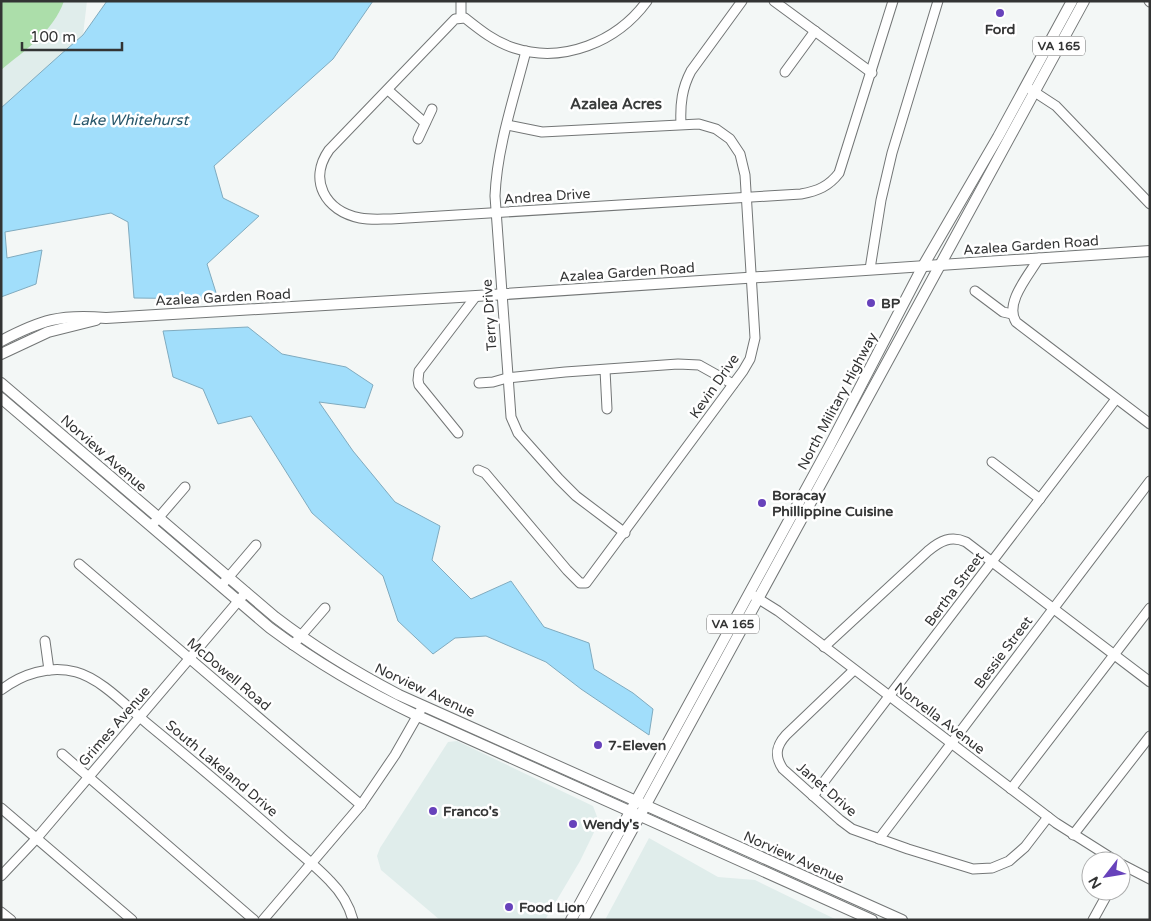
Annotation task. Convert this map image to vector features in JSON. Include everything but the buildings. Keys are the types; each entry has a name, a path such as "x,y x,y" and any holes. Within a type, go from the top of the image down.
{"main road":[{"name":"North Military Highway","path":"583,920 635,814 754,596 940,264 1030,89 1072,1"},
{"name":"North Military Highway","path":"754,596 923,266 1084,1"},
{"name":"Azalea Garden Road","path":"1,341 25,328 62,317 106,318 476,296 1150,251"},
{"name":"Azalea Garden Road","path":"1,354 48,332 106,318"},
{"name":"Norview Avenue","path":"1,383 228,578 301,637 368,679 423,706 902,920"},
{"name":"Norview Avenue","path":"1,398 293,646 360,688 418,716 872,920"},
{"name":"North Military Highway","path":"571,920 635,814"}],"street":[{"path":"461,1 461,17"},
{"path":"425,123 388,90 455,19 465,18 500,42 526,51 561,53 601,41 625,25 639,12 647,1"},
{"path":"507,125 542,132 680,124 680,103 686,80 742,1"},
{"path":"774,1 872,73"},
{"name":"Andrea Drive","path":"388,90 329,150 321,164 321,188 325,196 336,207 360,218 391,219 496,213 815,192 829,184 839,173 872,73 893,1"},
{"path":"870,269 881,200 892,153 938,1"},
{"path":"785,72 815,31"},
{"name":"Terry Drive","path":"526,51 507,125 496,179 496,213 510,417 518,433 545,465 576,496 625,533"},
{"path":"1030,89 1056,106 1150,204"},
{"path":"418,139 432,109"},
{"name":"Kevin Drive","path":"478,470 485,473 567,570 580,583 586,583 625,533 750,359 755,338 747,197 743,164 734,144 724,135 707,126 692,123 680,124"},
{"path":"1040,258 1014,299 1012,314 1016,322 1150,424"},
{"path":"975,292 1003,312 1012,314"},
{"path":"458,433 419,385 418,376 419,372 476,296"},
{"path":"479,383 507,378 696,364 706,367 733,384"},
{"path":"605,370 607,408"},
{"name":"Bertha Street","path":"813,796 1116,398"},
{"path":"992,462 1040,498"},
{"name":"Bessie Street","path":"878,839 1150,481"},
{"path":"151,526 185,487"},
{"path":"824,647 935,546 943,541 954,538 966,542 1150,682"},
{"path":"221,586 256,545"},
{"name":"McDowell Road","path":"79,564 361,805"},
{"name":"Grimes Avenue","path":"1,876 36,838 246,592"},
{"name":"Norvella Avenue","path":"754,596 1048,817 1099,851"},
{"path":"293,646 325,608"},
{"path":"1011,789 1150,608"},
{"path":"46,641 49,670"},
{"name":"South Lakeland Drive","path":"1,690 24,676 49,670 75,672 94,680 140,717 311,864 339,891 349,908 353,920"},
{"name":"Janet Drive","path":"854,670 786,735 778,746 777,757 783,769 840,820 858,831 878,839 963,867 983,869 1003,864 1017,855 1048,817"},
{"path":"263,920 361,805 385,771 423,706"},
{"path":"1073,835 1150,736"},
{"path":"62,754 254,920"},
{"path":"1,808 132,920"},
{"name":"Norvella Avenue","path":"1131,870 1150,880"},
{"path":"1092,920 1103,901"},
{"path":"1,912 11,920"}],"shaded area":[{"path":"1,1 87,1 83,35 1,108"},
{"path":"457,741 593,806 599,822 580,861 545,920 440,920 381,870 377,856 380,848 448,742"},
{"path":"649,838 718,877 755,880 837,920 605,920"}],"green space":[{"path":"1,1 64,1 46,31 29,48 1,70"}],"water":[{"name":"Lake Whitehurst","path":"107,1 373,1 333,59 214,166 223,198 259,216 207,264 218,299 134,298 128,222 111,213 5,232 7,258 42,250 36,284 1,297 1,108 83,35"},
{"path":"248,327 282,354 346,367 373,385 365,408 319,402 353,451 395,502 440,526 432,560 471,599 511,581 544,627 589,643 594,669 633,693 653,709 649,735 581,689 546,662 486,636 455,638 433,654 398,621 383,576 312,513 251,416 218,424 203,389 173,377 163,331"}],"place":[{"name":"Ford","path":"1000,13"},
{"name":"BP","path":"871,303"},
{"name":"Boracay Phillippine Cuisine","path":"762,503"},
{"name":"7-Eleven","path":"598,745"},
{"name":"Franco's","path":"433,811"},
{"name":"Wendy's","path":"573,824"},
{"name":"Food Lion","path":"509,907"}],"district":[{"name":"Azalea Acres","path":"616,104"}]}
